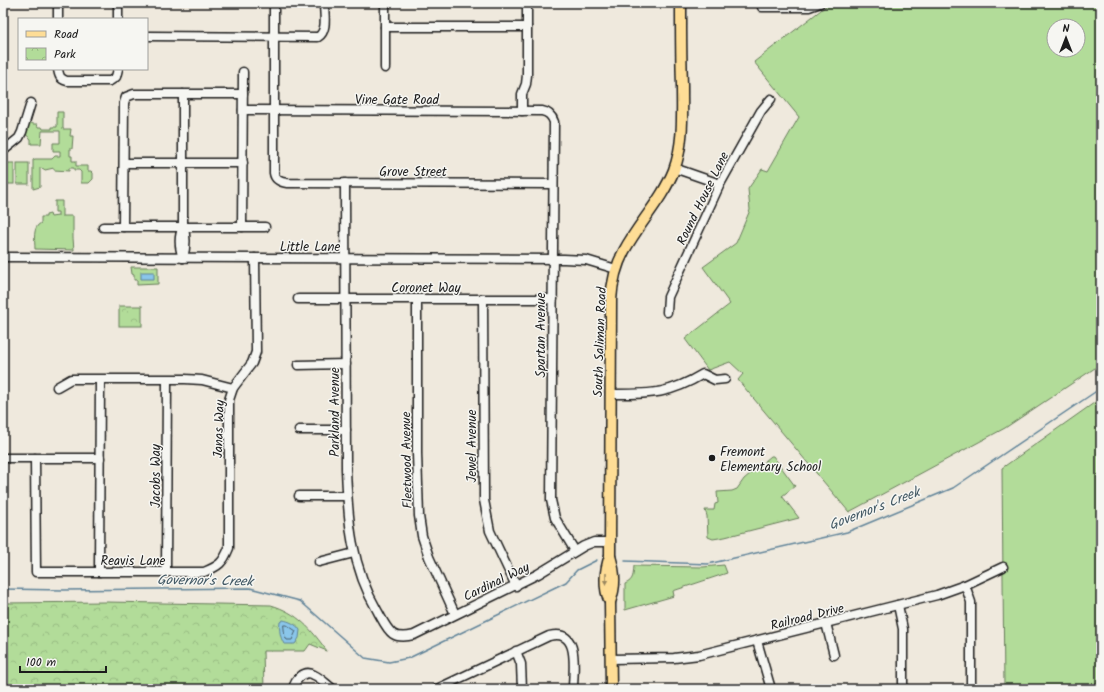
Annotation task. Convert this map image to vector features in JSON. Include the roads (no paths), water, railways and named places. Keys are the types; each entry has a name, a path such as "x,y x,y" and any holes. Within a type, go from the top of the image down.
{"main road":[{"name":"South Saliman Road","path":"611,689 610,602 614,590 614,571 610,556 610,305 616,269 628,245 664,190 674,168 680,149 682,131 681,3"}],"street":[{"path":"58,3 58,18"},
{"path":"118,3 118,18"},
{"path":"274,3 274,111"},
{"path":"148,36 318,36 322,34 324,30 324,3"},
{"path":"385,3 385,68"},
{"path":"522,111 522,94 527,79 527,3"},
{"path":"762,7 809,7 816,4"},
{"path":"385,27 527,27"},
{"path":"58,70 59,76 62,80 67,81 110,81 116,77 118,70"},
{"path":"242,226 243,72"},
{"path":"124,227 124,103 128,96 134,94 243,94"},
{"path":"183,94 183,227 186,234 186,249 183,258"},
{"name":"Round House Lane","path":"667,312 668,297 720,184 761,111 771,99"},
{"path":"3,151 19,138 31,102"},
{"name":"Vine Gate Road","path":"243,110 544,111 550,115"},
{"name":"Grove Street","path":"274,111 274,173 275,177 281,182 553,184"},
{"name":"Spartan Avenue","path":"550,115 554,122 551,500 555,518 575,551"},
{"path":"124,163 243,163"},
{"path":"674,168 720,184"},
{"name":"Parkland Avenue","path":"345,183 346,430 347,496 350,532 360,575 366,590 390,632"},
{"path":"103,227 265,226"},
{"name":"Little Lane","path":"3,257 553,259 586,260 616,269"},
{"name":"Janas Way","path":"225,558 229,548 229,400 233,388 249,368 256,352 255,258"},
{"name":"Coronet Way","path":"298,299 553,299"},
{"name":"Fleetwood Avenue","path":"417,299 417,453 419,516 422,536 429,557 455,614"},
{"name":"Jewel Avenue","path":"483,299 484,500 490,531 516,586"},
{"path":"298,364 346,364"},
{"path":"610,394 645,394 664,392 703,374 715,380 725,379"},
{"path":"57,387 70,379 202,380 233,388"},
{"path":"99,572 100,380"},
{"name":"Jacobs Way","path":"166,573 167,380"},
{"path":"299,430 346,430"},
{"path":"3,458 100,458"},
{"name":"Reavis Lane","path":"35,458 36,572 204,572 217,567 225,558"},
{"path":"299,496 347,496"},
{"name":"Cardinal Way","path":"390,632 400,637 409,636 516,586 592,542 610,542"},
{"path":"319,562 354,553"},
{"name":"Railroad Drive","path":"611,659 674,658 700,655 937,595 964,585 1003,567"},
{"path":"964,585 971,602 971,689"},
{"path":"898,605 903,629 903,689"},
{"path":"826,623 834,655"},
{"path":"437,689 549,636 557,635 565,638 572,646 572,689"},
{"path":"758,641 771,689"},
{"path":"516,652 521,664 522,689"},
{"path":"293,689 295,681 302,675 309,674 314,675 333,689"}],"water":[{"path":"141,272 154,272 154,279 141,279"},
{"path":"283,620 292,623 300,630 299,638 295,644 284,644 280,628 280,622"}],"waterway":[{"name":"Governor's Creek","path":"625,561 708,564 847,532 953,488 1101,388"},
{"name":"Governor's Creek","path":"3,589 64,590 250,588 300,601 365,658 389,662 409,658 566,582 577,570 597,560"}],"place":[{"name":"Fremont Elementary School","path":"712,458"}]}
